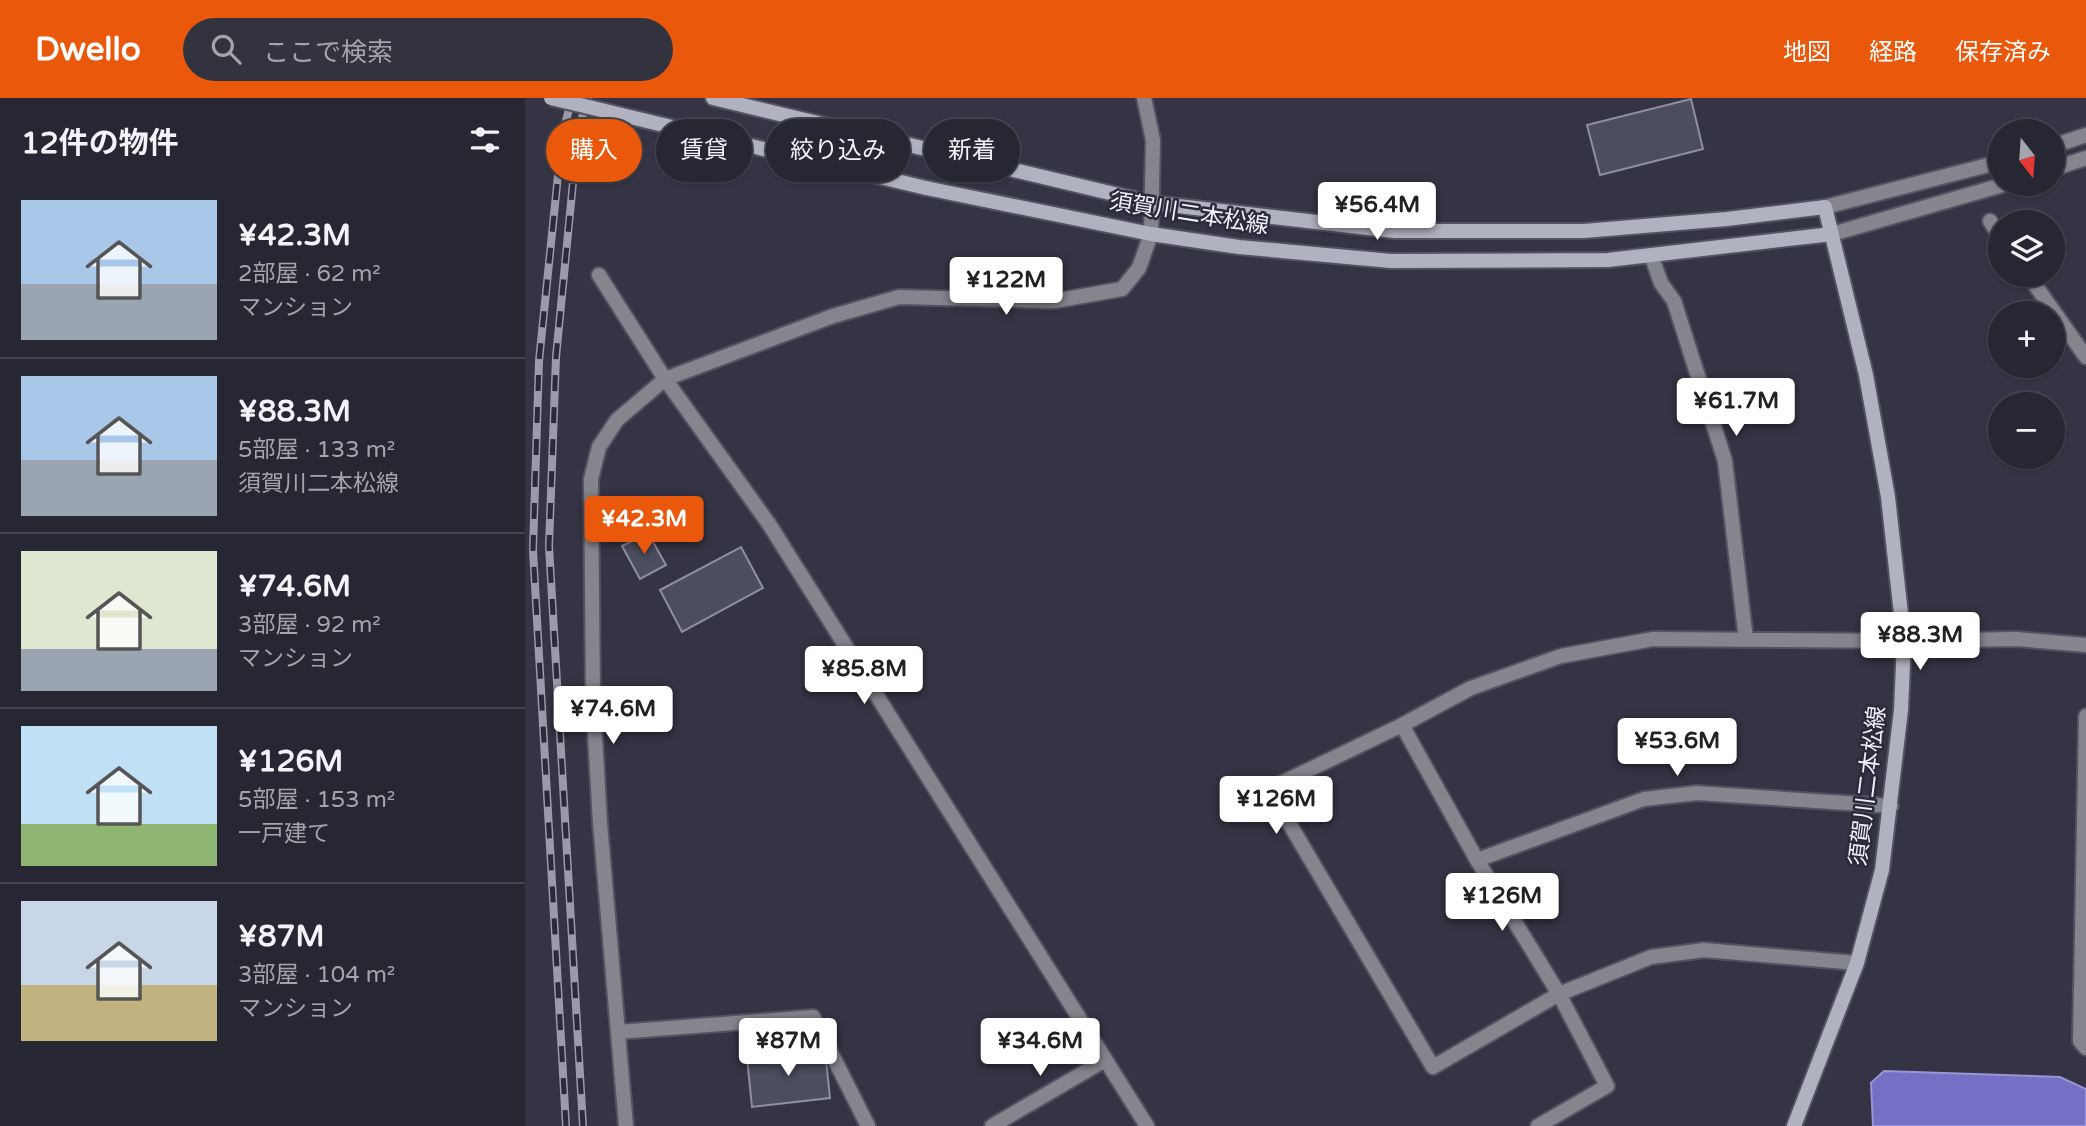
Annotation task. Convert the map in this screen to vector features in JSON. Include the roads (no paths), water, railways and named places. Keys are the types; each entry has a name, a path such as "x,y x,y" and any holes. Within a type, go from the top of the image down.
{"main road":[{"name":"須賀川二本松線","path":"551,98 926,188 1151,234 1239,247 1391,261 1608,260 1832,234"},
{"name":"須賀川二本松線","path":"713,98 1152,203 1394,231 1584,230 1727,219 1825,207 1866,375 1888,497 1904,640 1901,710 1882,870 1857,963 1794,1126"}],"street":[{"path":"626,1126 600,823 593,700 591,479 599,447 617,420 666,379 833,316 899,298 1054,301 1122,289 1139,268 1151,234 1153,140 1144,98"},
{"path":"2065,142 2086,135"},
{"path":"2065,165 2086,158"},
{"path":"1825,207 1988,165"},
{"path":"1832,234 1988,189"},
{"path":"1651,255 1661,283 1674,301 1725,461 1746,640"},
{"path":"599,275 666,379 776,535 1147,1126"},
{"path":"2036,287 2086,357"},
{"path":"1857,963 1704,950 1651,957 1559,994 1433,1067 1269,789 1402,725 1471,688 1562,656 1653,639 2016,639 2086,645"},
{"path":"2086,716 2080,1041 2086,1048"},
{"path":"1402,725 1477,859 1559,994 1607,1086 1538,1126"},
{"path":"1477,859 1644,799 1697,793 1891,806"},
{"path":"618,1032 813,1017 867,1126"},
{"path":"992,1126 1105,1060"}],"railway":[{"path":"566,1126 533,550 539,361 562,136 572,98"},
{"path":"583,1126 549,546 556,357 578,131 588,98"}]}
